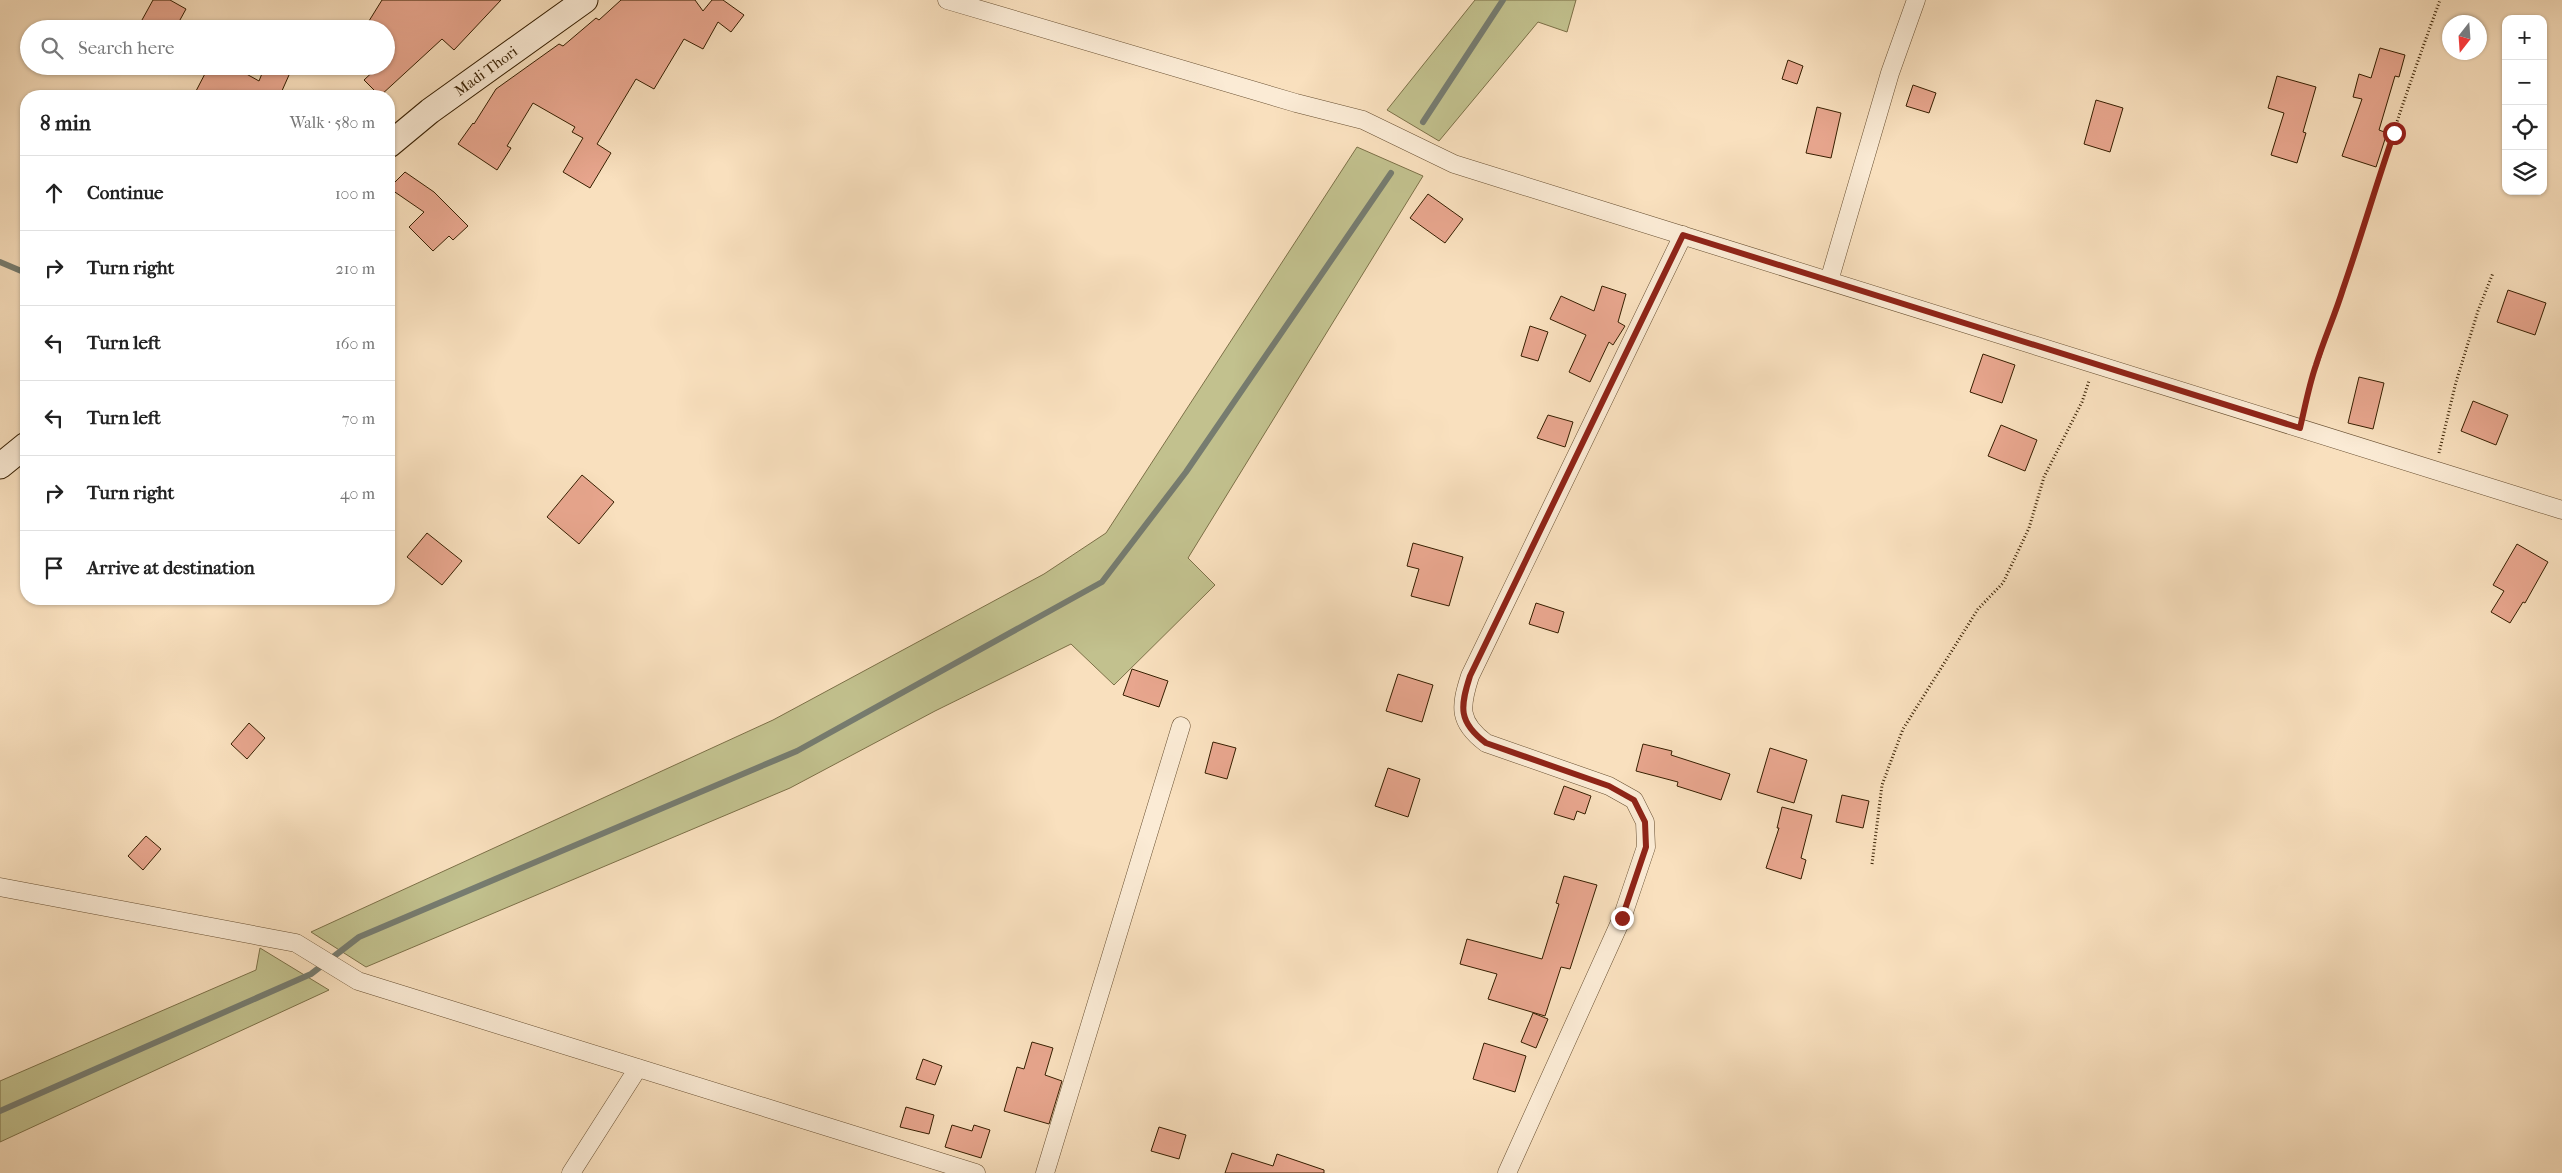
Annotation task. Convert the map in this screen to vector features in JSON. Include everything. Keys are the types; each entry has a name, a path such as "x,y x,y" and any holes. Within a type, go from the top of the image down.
{"main road":[{"name":"Madi Thori","path":"395,140 430,111 585,0"},
{"path":"0,466 20,450"}],"street":[{"path":"947,0 1296,103 1363,120 1454,164 2562,510"},
{"path":"1829,281 1890,73 1916,0"},
{"path":"1507,1173 1622,918 1646,847 1645,822 1634,800 1609,786 1486,743 1471,731 1465,717 1463,699 1470,676 1683,235"},
{"path":"1045,1173 1181,726"},
{"path":"0,887 296,943 358,981 976,1173"},
{"path":"571,1173 638,1068"}],"path":[{"path":"2300,428 2316,364 2329,333 2359,242 2365,216 2377,189 2408,88 2440,0"},
{"path":"2434,470 2456,382 2478,310 2493,273"},
{"path":"1872,864 1882,785 1903,729 1978,609 1989,599 2005,578 2029,528 2044,476 2082,402 2096,364"}],"shaded area":[{"path":"1475,0 1576,0 1567,32 1538,22 1439,141 1387,110"},
{"path":"1357,147 1423,176 1188,558 1215,585 1114,685 1071,644 935,711 790,788 366,967 311,932 773,720 1044,574 1106,533"},
{"path":"260,948 329,990 0,1142 0,1081 256,970"}],"building":[{"path":"153,0 170,0 186,9 180,20 142,20"},
{"path":"382,0 501,0 454,50 442,39 387,90 374,90 364,80 369,75 395,75 395,20 370,20"},
{"path":"621,0 695,0 703,11 712,0 723,0 744,15 731,32 718,22 703,49 684,39 654,89 636,79 597,144 611,153 590,188 563,172 583,138 572,132 575,127 533,103 507,146 511,148 497,170 458,144 474,124 496,89 559,44 563,46 596,18 599,20"},
{"path":"2380,48 2405,55 2399,77 2395,76 2379,130 2387,133 2376,167 2342,156 2362,99 2353,97 2359,74 2371,78"},
{"path":"1788,60 1803,66 1797,84 1782,79"},
{"path":"204,75 248,75 259,81 261,75 289,75 282,90 197,90"},
{"path":"2277,76 2316,87 2303,132 2306,133 2297,163 2271,155 2284,113 2268,108"},
{"path":"1913,85 1936,93 1929,113 1906,106"},
{"path":"2096,100 2123,108 2110,152 2084,144"},
{"path":"1817,107 1841,113 1831,158 1806,153"},
{"path":"405,172 434,192 468,226 453,240 449,236 433,251 409,227 424,212 395,192 395,182"},
{"path":"1428,194 1463,219 1445,243 1410,218"},
{"path":"1602,286 1626,294 1618,322 1625,326 1613,345 1609,342 1590,382 1569,372 1586,335 1550,319 1561,296 1594,311"},
{"path":"2508,290 2546,303 2535,335 2497,322"},
{"path":"1530,326 1548,332 1538,361 1521,356"},
{"path":"1983,354 2015,365 2002,403 1970,392"},
{"path":"2359,377 2384,383 2373,429 2348,423"},
{"path":"2473,401 2508,415 2496,445 2461,431"},
{"path":"1548,415 1573,422 1565,447 1537,438"},
{"path":"2001,425 2037,440 2025,471 1988,456"},
{"path":"582,475 614,502 579,544 547,517"},
{"path":"427,533 462,561 442,585 407,557"},
{"path":"1413,543 1463,557 1449,606 1411,596 1419,569 1407,566"},
{"path":"2517,544 2548,562 2525,603 2523,602 2510,623 2491,612 2504,591 2493,585"},
{"path":"1536,603 1564,612 1558,633 1529,624"},
{"path":"1132,669 1168,681 1159,707 1123,695"},
{"path":"1398,674 1433,685 1422,722 1386,711"},
{"path":"249,723 265,738 247,759 231,744"},
{"path":"1213,742 1236,748 1227,779 1205,773"},
{"path":"1643,744 1672,751 1671,755 1730,774 1721,800 1677,786 1678,782 1636,771"},
{"path":"1770,748 1807,760 1794,803 1757,792"},
{"path":"1388,768 1420,779 1408,817 1375,806"},
{"path":"1564,786 1591,796 1585,814 1577,811 1574,820 1554,814"},
{"path":"1842,795 1869,801 1863,828 1836,822"},
{"path":"1782,807 1812,815 1801,858 1806,860 1801,879 1766,868 1779,828 1777,828"},
{"path":"146,836 161,849 143,870 128,856"},
{"path":"1564,876 1597,885 1570,969 1561,967 1545,1016 1488,999 1497,974 1460,964 1467,939 1542,959 1559,904 1556,903"},
{"path":"1533,1013 1548,1019 1536,1048 1521,1042"},
{"path":"1032,1042 1053,1048 1045,1075 1062,1081 1049,1124 1004,1111 1017,1067 1024,1069"},
{"path":"1484,1043 1526,1056 1515,1092 1473,1079"},
{"path":"923,1059 942,1066 935,1085 916,1079"},
{"path":"906,1107 934,1115 929,1134 900,1127"},
{"path":"952,1125 972,1131 974,1125 990,1130 981,1158 945,1147"},
{"path":"1159,1127 1186,1135 1179,1159 1151,1151"},
{"path":"1232,1153 1273,1166 1277,1154 1324,1170 1324,1173 1225,1173"}],"waterway":[{"path":"1423,122 1503,0"},
{"path":"0,1111 311,974 359,937 797,751 1102,582 1186,472 1391,173"},
{"path":"0,262 20,270"}],"route":[{"path":"1622,918 1646,847 1645,822 1634,800 1609,786 1486,743 1471,731 1465,717 1463,699 1470,676 1683,235 2300,428 2316,364 2329,333 2359,242 2365,216 2377,189 2394,133"}]}
